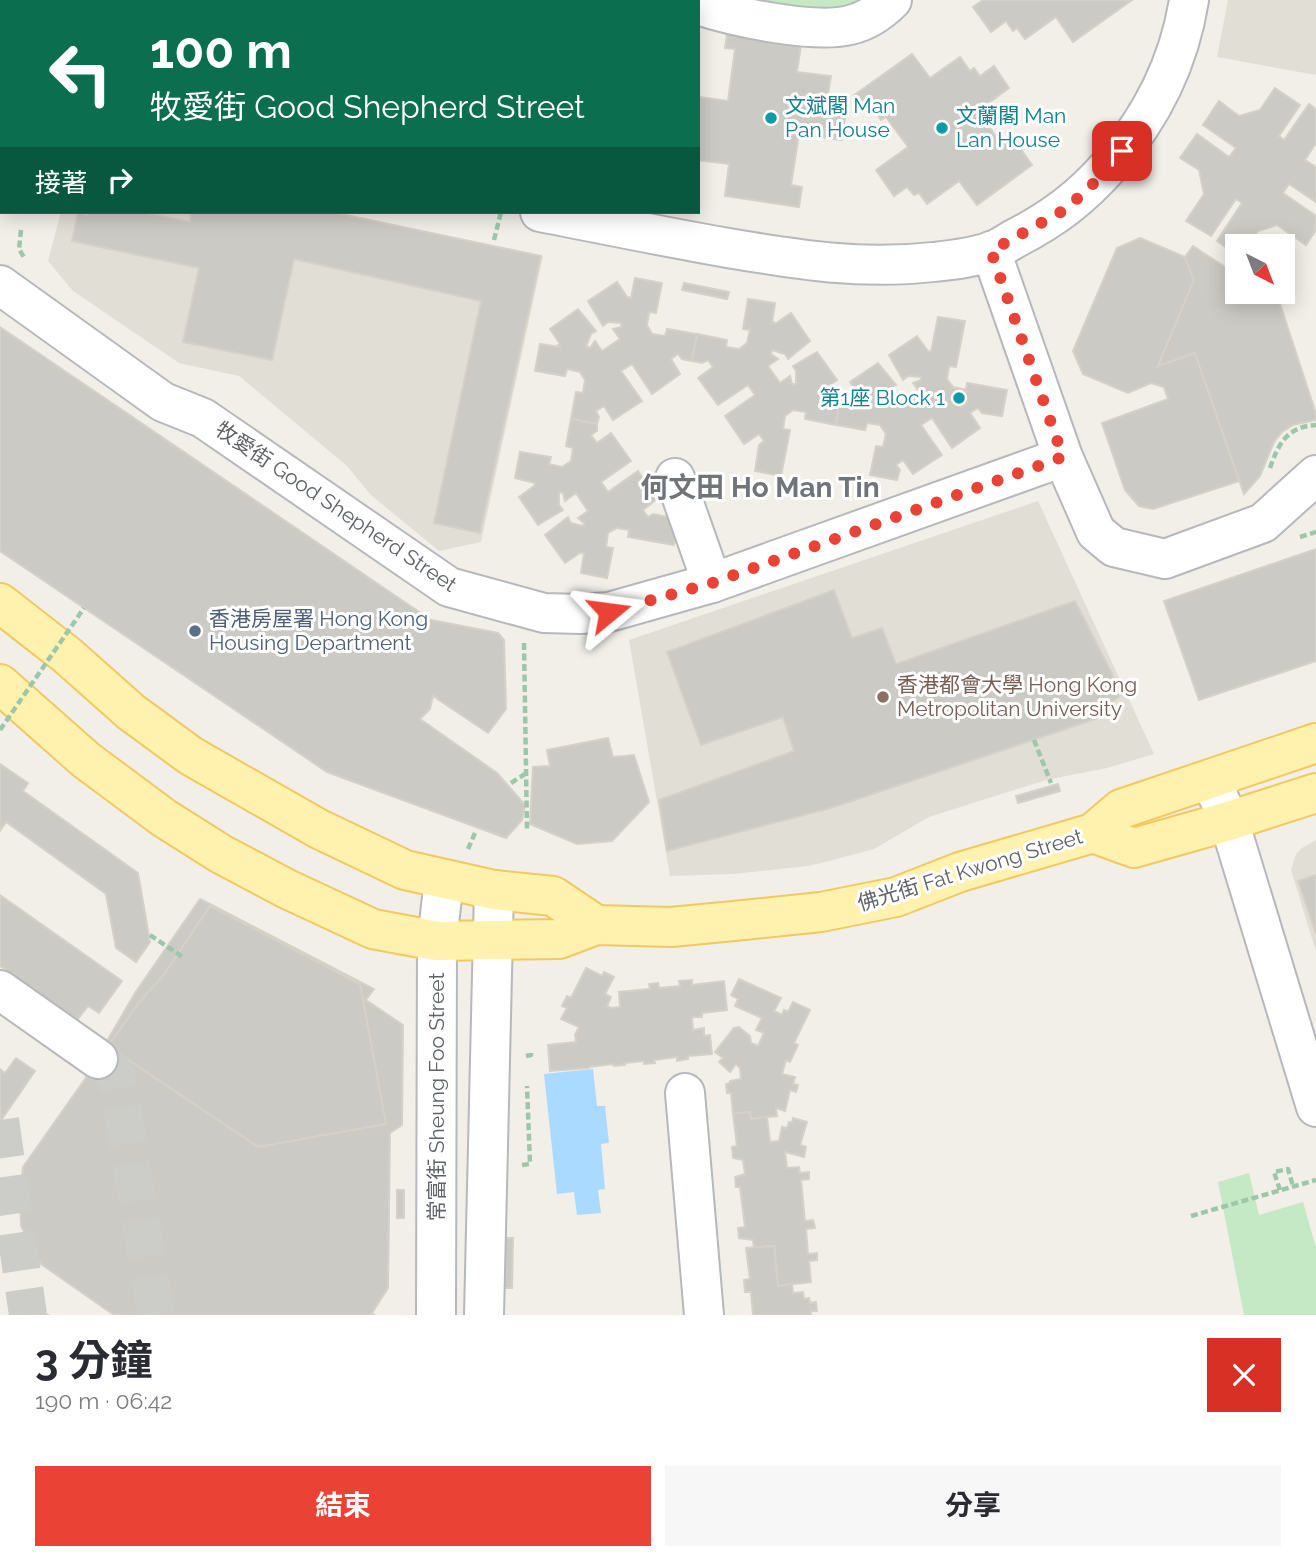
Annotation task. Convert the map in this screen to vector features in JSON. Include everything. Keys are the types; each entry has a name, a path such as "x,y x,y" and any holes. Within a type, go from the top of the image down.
{"main road":[{"path":"0,603 68,656 131,712 191,756 250,792 405,870 494,890 553,896 596,925"},
{"name":"佛光街 Fat Kwong Street","path":"0,684 86,760 164,818 221,854 287,889 373,929 437,941 559,939 596,925 671,927 821,912 897,897 960,872 1093,833 1121,809 1316,743"},
{"name":"佛光街 Fat Kwong Street","path":"1093,833 1134,848 1316,793"}],"street":[{"path":"700,5 782,23 835,28 867,19 892,0"},
{"path":"551,214 719,246 855,266 920,263 991,251 1066,209 1095,182 1122,151 1160,94 1176,54 1189,0"},
{"path":"991,251 1063,457 1096,532 1114,547 1166,559 1263,523 1316,475"},
{"name":"牧愛街 Good Shepherd Street","path":"0,285 163,402 203,418 449,587 544,613 609,612 712,583 1063,457"},
{"path":"675,478 712,583"},
{"path":"1211,780 1229,821 1316,1107"},
{"name":"常富街 Sheung Foo Street","path":"436,1315 437,941 444,880"},
{"path":"484,1315 494,890"},
{"path":"0,990 98,1059"},
{"path":"685,1093 704,1315"}],"path":[{"path":"494,240 500,214"},
{"path":"1265,480 1278,444 1286,436 1306,426 1316,425"},
{"path":"1291,540 1316,532"},
{"path":"0,730 84,608"},
{"path":"524,632 527,831"},
{"path":"1034,740 1051,783"},
{"path":"511,783 526,774"},
{"path":"468,849 475,833"},
{"path":"149,934 184,958"},
{"path":"515,1166 530,1164 526,1073"},
{"path":"1280,1190 1275,1172 1288,1169 1293,1186"},
{"path":"1191,1216 1316,1180"}],"shaded area":[{"path":"1228,0 1316,0 1316,75 1217,57"},
{"path":"60,214 347,214 543,256 481,542 439,551 371,495 347,466 239,376 179,363 73,291 48,261"},
{"name":"香港都會大學 Hong Kong Metropolitan University","path":"1038,501 1154,754 1107,768 1046,780 929,817 874,849 825,862 733,874 670,876 629,640"},
{"path":"1316,840 1316,952 1291,870 1296,854"}],"green space":[{"path":"762,0 862,0 826,10"},
{"path":"1249,1173 1259,1215 1303,1202 1316,1248 1316,1315 1244,1315 1218,1182"}],"water":[{"path":"593,1069 597,1106 605,1106 609,1143 601,1144 605,1189 598,1190 601,1213 577,1215 574,1192 557,1194 544,1074"}],"building":[{"path":"983,0 1132,0 1073,42 1056,17 1025,39 1017,28 1013,31 1006,21 991,32 973,7"},
{"name":"文斌閣 Man Pan House","path":"728,28 802,38 797,72 831,76 826,106 846,109 842,140 799,134 791,185 802,187 799,207 725,196 729,164 700,160 700,97 728,101 735,49 725,48"},
{"name":"文蘭閣 Man Lan House","path":"912,54 930,78 960,57 970,71 974,68 980,76 994,66 1009,88 978,111 1002,145 1012,137 1032,165 977,205 959,181 927,204 919,193 914,195 907,187 894,196 876,170 908,147 886,117 881,120 871,104 863,109 853,96"},
{"path":"1275,88 1300,105 1279,136 1284,140 1309,104 1316,109 1316,143 1305,160 1316,167 1316,202 1289,184 1283,193 1316,216 1316,230 1306,245 1295,237 1295,234 1290,234 1277,225 1256,234 1225,234 1225,247 1217,241 1242,203 1236,199 1211,236 1186,221 1204,194 1199,170 1180,158 1197,134 1229,157 1236,148 1203,125 1219,101 1239,116 1260,110"},
{"path":"78,214 152,214 190,222 191,214 340,214 541,256 480,533 434,523 481,301 294,259 272,360 183,342 199,268 72,241"},
{"path":"1140,238 1185,257 1194,280 1158,366 1195,353 1239,481 1153,509 1139,506 1125,490 1102,423 1168,399 1164,387 1151,383 1128,393 1083,374 1073,351 1117,248"},
{"path":"1193,246 1225,267 1225,304 1280,304 1316,414 1316,420 1293,425 1282,432 1274,442 1260,476 1244,494 1195,353 1158,366 1194,280 1185,257"},
{"path":"635,278 662,283 656,313 649,312 647,325 652,334 665,336 667,329 697,334 692,361 682,359 678,354 671,359 680,374 652,394 632,364 621,371 642,401 613,420 604,406 596,411 599,417 597,424 571,419 576,392 583,393 585,380 580,372 567,369 565,376 535,371 540,344 560,347 550,329 578,309 596,331 591,334 586,346 590,348 595,341 602,351 620,339 613,329 621,327 621,323 608,322 603,326 588,301 617,282 627,297 631,298"},
{"path":"684,283 729,292 727,299 682,290"},
{"path":"748,299 775,303 772,323 775,324 791,313 810,341 788,359 785,354 772,350 771,354 778,359 768,366 780,383 790,376 792,384 796,384 796,371 793,366 817,352 837,380 821,391 821,394 840,398 836,425 805,419 806,412 793,410 785,416 783,429 790,430 781,476 755,471 759,445 764,441 759,434 744,444 725,416 755,395 748,385 718,405 698,378 713,367 708,360 702,363 692,361 697,334 727,340 726,347 739,349 747,343 750,330 743,329"},
{"name":"第1座 Block 1","path":"938,317 965,321 956,367 949,366 947,379 953,387 966,390 967,383 1007,390 1002,416 982,413 978,408 970,413 980,428 952,448 932,418 921,425 942,455 913,474 903,460 896,465 900,470 897,480 870,475 876,446 883,447 886,434 880,425 867,423 865,430 836,425 840,398 860,401 861,397 850,382 878,363 896,385 891,388 887,400 890,402 895,395 902,405 920,393 913,383 921,380 921,377 908,376 903,380 889,355 917,336 931,352"},
{"path":"0,327 431,620 498,633 504,640 506,709 488,733 433,696 430,709 420,719 497,773 525,805 522,820 506,838 327,772 0,551"},
{"path":"571,419 597,424 597,431 591,435 597,443 611,433 631,461 601,482 608,492 638,471 657,499 643,510 648,517 653,514 679,519 674,545 628,537 629,530 617,528 608,533 606,547 613,548 607,578 581,573 584,553 565,563 545,535 568,517 571,523 583,526 584,523 578,518 588,511 576,493 565,501 563,493 559,492 559,505 563,510 538,525 519,497 535,483 515,478 520,452 551,457 549,464 562,467 571,461 573,448 566,446"},
{"path":"1316,549 1316,661 1199,700 1164,601"},
{"path":"834,590 852,638 882,628 896,664 1075,601 1122,693 1095,719 834,807 667,851 659,800 794,751 783,717 701,745 667,652"},
{"path":"608,738 613,757 634,755 649,802 612,841 577,844 530,824 533,767 550,766 547,750"},
{"path":"0,764 28,783 23,791 138,873 150,942 136,962 116,948 106,894 6,822 0,831"},
{"path":"1058,784 1060,791 1018,803 1016,796"},
{"path":"1316,875 1316,934 1298,881"},
{"path":"0,895 122,981 99,1013 88,1006 77,1020 0,966"},
{"path":"200,899 374,989 366,1000 403,1025 402,1125 390,1133 388,1288 372,1313 374,1315 114,1315 41,1264 21,1226 23,1167 85,1079 135,993"},
{"path":"210,906 360,984 386,1124 258,1147 108,1046 140,1001 163,976"},
{"path":"586,968 602,976 604,972 614,977 605,994 611,997 607,1006 611,1008 620,1007 619,992 650,989 649,984 658,983 659,988 680,986 679,981 692,980 692,985 724,981 727,1010 692,1017 693,1030 704,1028 704,1036 710,1035 712,1054 688,1056 688,1059 677,1061 677,1057 654,1060 655,1063 644,1064 644,1061 550,1071 548,1045 576,1042 575,1035 579,1027 561,1019 567,1008 562,1006 567,996 571,998"},
{"path":"739,979 781,998 774,1011 782,1015 784,1010 788,1012 793,1002 810,1010 794,1043 798,1045 790,1062 786,1060 782,1074 795,1077 793,1084 798,1085 796,1092 790,1090 785,1111 776,1108 777,1116 751,1119 750,1112 733,1114 731,1093 727,1093 726,1084 741,1079 740,1068 736,1064 730,1072 719,1062 723,1058 715,1052 734,1028 739,1027 750,1036 751,1043 758,1046 764,1033 756,1030 762,1018 735,1006 738,999 731,995"},
{"path":"16,1058 35,1071 0,1122 0,1069 5,1073"},
{"path":"750,1112 751,1119 767,1117 770,1142 779,1141 782,1127 787,1128 793,1118 807,1122 800,1145 806,1147 804,1157 785,1152 787,1168 799,1167 800,1173 809,1172 809,1179 801,1180 805,1221 813,1220 815,1228 806,1229 808,1254 817,1253 817,1260 809,1261 811,1282 778,1286 774,1246 754,1248 753,1240 739,1238 738,1228 745,1227 740,1187 736,1187 735,1177 745,1174 743,1160 733,1158 732,1147 737,1146 733,1114"},
{"path":"397,1190 404,1190 404,1218 397,1218"},
{"path":"506,1238 513,1238 512,1288 505,1288"},
{"path":"774,1246 778,1286 792,1284 793,1293 803,1292 804,1299 809,1298 810,1303 816,1302 817,1311 811,1311 811,1315 753,1315 751,1292 745,1292 744,1280 750,1279 746,1248"},
{"path":"27,1300 48,1315 11,1315"}],"tunnel":[{"path":"98,1059 117,1076 156,1315"},
{"path":"0,1120 28,1315"}],"place":[{"name":"文斌閣 Man Pan House","path":"771,118"},
{"name":"文蘭閣 Man Lan House","path":"942,128"},
{"name":"第1座 Block 1","path":"959,398"},
{"name":"香港房屋署 Hong Kong Housing Department","path":"195,631"},
{"name":"香港都會大學 Hong Kong Metropolitan University","path":"883,697"}],"district":[{"name":"何文田 Ho Man Tin","path":"760,487"}],"route":[{"path":"609,612 712,583 1063,457 991,251 1066,209 1095,182 1122,151"}]}
